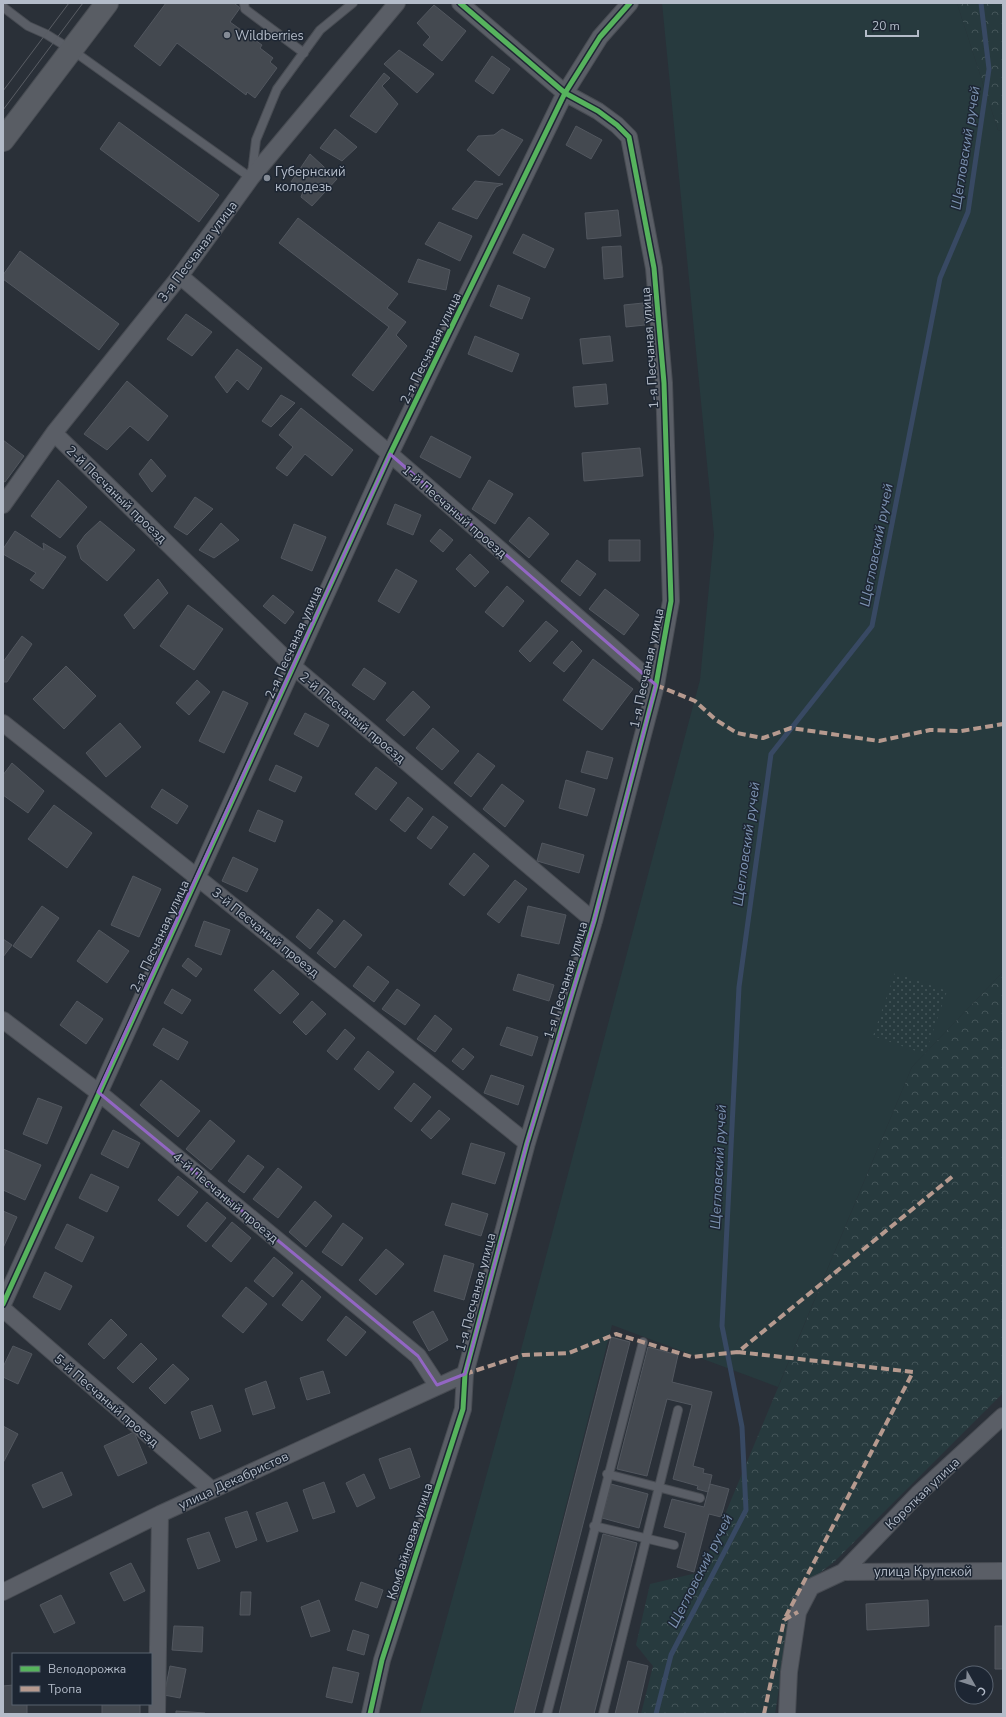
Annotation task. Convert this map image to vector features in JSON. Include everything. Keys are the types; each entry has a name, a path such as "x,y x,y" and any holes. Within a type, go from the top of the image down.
{"main road":[{"path":"3,140 101,12 112,3"}],"street":[{"name":"3-я Песчаная улица","path":"3,505 54,433 180,276 251,178 398,3"},
{"name":"1-я Песчаная улица","path":"460,3 565,92 617,124 629,137 654,268 664,383 671,601 656,685 594,921 527,1143 465,1374"},
{"name":"2-я Песчаная улица","path":"3,1304 98,1092 198,878 390,454 565,92 600,38 630,3"},
{"name":"1-й Песчаный проезд","path":"180,276 390,454 656,685"},
{"name":"2-й Песчаный проезд","path":"54,433 294,667 594,921"},
{"name":"3-й Песчаный проезд","path":"3,723 527,1143"},
{"name":"4-й Песчаный проезд","path":"3,1020 98,1092 418,1356 437,1385"},
{"name":"5-й Песчаный проезд","path":"3,1309 212,1490"},
{"name":"улица Декабристов","path":"3,1592 160,1514 437,1385 465,1374"},
{"name":"Комбайновая улица","path":"370,1714 382,1660 463,1409 465,1374"},
{"name":"Короткая улица","path":"842,1572 918,1494 1003,1416"},
{"path":"157,1714 160,1514"},
{"name":"улица Крупской","path":"842,1572 1003,1570"},
{"path":"787,1714 789,1672 798,1612 811,1587 842,1572"}],"lane":[{"path":"244,3 245,9 304,53"},
{"path":"3,7 28,26 46,34 72,50 251,178 256,140 278,89 320,30 353,3"},
{"path":"547,1714 607,1474 643,1342"},
{"path":"603,1714 678,1410"},
{"path":"607,1474 700,1498"},
{"path":"594,1526 674,1545"}],"highlighted area":[{"path":"390,454 656,685 594,921 527,1143 465,1374 437,1385 418,1356 98,1092"}],"green space":[{"path":"662,3 957,3 998,130 1003,132 1003,972 912,1067 778,1387 612,1325 513,1714 420,1714 511,1387 700,680 714,535"},
{"path":"957,3 1003,3 1003,132 998,130"},
{"path":"1003,972 1003,1393 834,1562 813,1578 788,1631 775,1714 641,1714 653,1666 636,1645 650,1584 701,1572 912,1067"},
{"path":"895,973 947,991 925,1054 873,1036"}],"building":[{"path":"166,3 234,3 240,8 230,22 262,45 260,48 273,58 270,62 277,68 255,98 247,92 246,95 177,43 160,66 134,46"},
{"path":"434,5 466,31 442,61 423,45 430,37 417,23"},
{"path":"399,50 434,74 417,93 384,64"},
{"path":"492,56 510,69 493,94 475,81"},
{"path":"384,73 390,78 382,86 398,104 376,133 350,116"},
{"path":"119,122 219,195 199,222 100,149"},
{"path":"576,126 602,140 591,159 566,145"},
{"path":"335,129 357,147 342,161 320,148"},
{"path":"502,129 523,140 499,176 467,150 478,136 494,135"},
{"path":"310,154 337,179 312,206 301,197 305,186 291,182"},
{"path":"475,181 503,184 496,187 477,219 452,209"},
{"path":"618,210 621,236 587,239 585,213"},
{"path":"298,218 398,294 387,308 406,322 396,335 407,346 373,391 352,375 389,327 279,243"},
{"path":"439,222 472,236 460,261 425,244"},
{"path":"523,234 554,249 545,268 513,253"},
{"path":"621,246 623,277 604,279 602,247"},
{"path":"20,251 119,324 99,350 3,279 3,275"},
{"path":"418,259 450,270 446,290 408,282"},
{"path":"498,285 530,298 522,319 490,306"},
{"path":"643,303 645,325 626,327 624,305"},
{"path":"186,314 212,332 192,356 167,339"},
{"path":"475,336 519,354 512,372 468,354"},
{"path":"610,336 613,361 583,364 580,339"},
{"path":"237,349 262,368 248,390 237,380 227,393 215,377"},
{"path":"127,381 168,416 148,441 130,426 107,450 84,434"},
{"path":"606,384 608,404 575,407 573,387"},
{"path":"281,395 295,403 271,427 262,421"},
{"path":"301,408 353,450 332,476 305,454 287,476 276,468 293,447 279,435"},
{"path":"431,436 471,457 460,478 420,457"},
{"path":"3,440 24,456 5,482 3,481"},
{"path":"640,448 643,476 584,481 582,453"},
{"path":"151,459 166,476 152,492 139,474"},
{"path":"58,480 87,507 60,538 31,516"},
{"path":"489,480 513,494 495,524 472,509"},
{"path":"195,497 213,509 187,535 174,527"},
{"path":"395,504 421,515 413,535 387,524"},
{"path":"529,517 549,534 529,558 509,541"},
{"path":"100,521 135,550 107,581 81,559 77,546 85,535"},
{"path":"221,523 239,540 214,558 199,550"},
{"path":"294,524 326,537 312,571 281,558"},
{"path":"440,529 453,540 443,552 430,541"},
{"path":"15,531 44,550 43,543 66,557 43,589 30,580 36,573 3,554 3,549"},
{"path":"609,540 640,540 640,561 609,561"},
{"path":"470,554 489,572 475,587 456,569"},
{"path":"577,560 596,574 580,596 561,581"},
{"path":"396,569 417,581 399,613 378,601"},
{"path":"158,579 168,593 134,629 124,615"},
{"path":"507,586 524,601 503,627 485,612"},
{"path":"605,589 639,615 624,635 589,609"},
{"path":"273,595 294,612 285,624 263,606"},
{"path":"188,605 223,629 194,670 160,646"},
{"path":"546,621 558,631 530,662 519,651"},
{"path":"22,636 32,644 7,682 3,682 3,662"},
{"path":"572,641 582,651 564,672 553,663"},
{"path":"593,659 633,689 602,730 563,700"},
{"path":"66,666 96,696 64,729 33,699"},
{"path":"364,668 386,683 374,700 352,685"},
{"path":"197,680 210,692 189,715 176,703"},
{"path":"223,691 248,703 224,753 199,741"},
{"path":"413,691 430,707 404,736 386,720"},
{"path":"305,713 329,725 318,747 294,734"},
{"path":"120,723 141,747 106,777 86,753"},
{"path":"433,728 459,751 442,770 416,748"},
{"path":"587,751 613,758 607,779 581,772"},
{"path":"478,753 495,766 471,797 454,783"},
{"path":"12,763 44,791 28,813 3,795 3,775"},
{"path":"276,765 302,777 295,792 269,780"},
{"path":"376,767 397,783 376,810 355,794"},
{"path":"566,780 595,789 587,816 559,808"},
{"path":"502,784 524,801 505,827 483,809"},
{"path":"162,789 188,806 177,824 151,807"},
{"path":"408,797 423,809 405,832 390,820"},
{"path":"54,805 92,833 67,868 28,839"},
{"path":"258,810 283,821 275,842 249,831"},
{"path":"433,816 448,827 431,849 417,838"},
{"path":"542,843 584,855 579,873 537,861"},
{"path":"474,853 489,866 464,896 449,884"},
{"path":"233,857 258,869 247,892 222,881"},
{"path":"133,876 161,889 139,937 111,925"},
{"path":"515,880 527,889 499,923 487,914"},
{"path":"42,906 59,918 31,958 13,946"},
{"path":"528,906 566,915 559,944 521,936"},
{"path":"318,909 333,921 310,949 296,937"},
{"path":"344,920 362,935 335,968 317,953"},
{"path":"204,921 230,930 221,955 195,946"},
{"path":"99,930 129,951 107,983 77,961"},
{"path":"3,939 12,945 3,957"},
{"path":"188,958 202,969 196,977 182,966"},
{"path":"368,966 389,982 374,1002 353,986"},
{"path":"273,970 299,994 280,1014 254,990"},
{"path":"518,974 554,985 549,1001 513,990"},
{"path":"172,989 191,1000 182,1014 164,1003"},
{"path":"397,989 420,1005 405,1025 382,1009"},
{"path":"77,1001 103,1019 86,1044 60,1025"},
{"path":"312,1001 326,1014 306,1035 293,1022"},
{"path":"435,1015 452,1029 435,1052 417,1039"},
{"path":"507,1027 538,1037 532,1056 500,1045"},
{"path":"163,1028 188,1042 178,1060 153,1045"},
{"path":"345,1029 355,1038 337,1060 327,1051"},
{"path":"463,1048 474,1057 463,1070 452,1061"},
{"path":"368,1051 394,1072 379,1090 354,1069"},
{"path":"491,1075 524,1086 518,1105 484,1093"},
{"path":"161,1080 200,1111 178,1137 140,1105"},
{"path":"414,1083 431,1097 411,1122 394,1108"},
{"path":"38,1098 62,1107 47,1144 23,1134"},
{"path":"439,1110 450,1119 431,1139 421,1130"},
{"path":"210,1120 235,1141 211,1170 186,1149"},
{"path":"113,1130 140,1143 128,1168 101,1154"},
{"path":"471,1143 505,1153 495,1184 462,1174"},
{"path":"3,1149 41,1165 25,1200 3,1190"},
{"path":"248,1155 264,1167 244,1193 228,1181"},
{"path":"278,1168 302,1187 278,1218 253,1199"},
{"path":"91,1174 119,1187 107,1212 79,1198"},
{"path":"178,1176 198,1192 178,1216 158,1200"},
{"path":"315,1201 332,1216 306,1247 289,1232"},
{"path":"207,1202 226,1218 206,1242 187,1226"},
{"path":"452,1203 488,1214 481,1236 445,1225"},
{"path":"3,1211 17,1217 3,1248"},
{"path":"232,1222 251,1238 231,1262 212,1246"},
{"path":"343,1223 363,1238 342,1266 322,1252"},
{"path":"67,1224 94,1237 82,1262 55,1248"},
{"path":"386,1249 404,1264 376,1295 359,1280"},
{"path":"444,1255 474,1264 464,1300 434,1291"},
{"path":"274,1257 293,1273 273,1297 254,1281"},
{"path":"45,1272 72,1286 60,1310 33,1297"},
{"path":"302,1280 321,1297 302,1321 282,1305"},
{"path":"246,1287 267,1304 243,1333 222,1316"},
{"path":"433,1311 448,1340 429,1351 413,1322"},
{"path":"346,1316 366,1332 346,1356 327,1340"},
{"path":"111,1319 127,1335 104,1359 88,1344"},
{"path":"611,1337 630,1342 534,1714 514,1714"},
{"path":"141,1343 157,1359 133,1383 117,1368"},
{"path":"13,1346 32,1354 18,1384 3,1377 3,1367"},
{"path":"648,1347 678,1355 672,1382 712,1392 693,1466 704,1469 703,1473 712,1475 708,1492 697,1489 698,1486 673,1479 692,1405 667,1399 647,1476 617,1469"},
{"path":"173,1364 189,1379 165,1404 149,1388"},
{"path":"323,1371 330,1393 307,1400 300,1378"},
{"path":"266,1381 275,1408 253,1415 245,1389"},
{"path":"212,1405 221,1431 200,1439 191,1412"},
{"path":"3,1426 18,1434 3,1463"},
{"path":"134,1432 147,1463 118,1476 104,1446"},
{"path":"410,1448 420,1477 390,1489 379,1459"},
{"path":"62,1472 72,1495 43,1508 32,1485"},
{"path":"364,1474 375,1498 357,1507 346,1483"},
{"path":"324,1482 335,1512 313,1519 303,1490"},
{"path":"611,1484 648,1494 639,1528 602,1518"},
{"path":"710,1484 729,1489 721,1517 709,1514 694,1572 677,1567 686,1533 664,1527 672,1499 704,1507"},
{"path":"287,1502 298,1531 267,1542 256,1513"},
{"path":"247,1511 257,1540 236,1548 225,1518"},
{"path":"209,1532 220,1561 198,1569 187,1539"},
{"path":"603,1534 637,1543 594,1714 559,1714"},
{"path":"131,1563 145,1591 124,1601 110,1573"},
{"path":"361,1582 383,1590 377,1608 355,1600"},
{"path":"241,1592 251,1592 250,1615 240,1615"},
{"path":"61,1595 75,1623 54,1633 40,1605"},
{"path":"319,1600 330,1631 311,1637 301,1607"},
{"path":"928,1600 929,1626 867,1630 866,1604"},
{"path":"174,1626 203,1627 202,1652 172,1650"},
{"path":"995,1626 1003,1626 1003,1669 995,1669"},
{"path":"353,1630 369,1635 364,1655 347,1650"},
{"path":"628,1661 648,1666 637,1714 615,1714"},
{"path":"170,1666 186,1669 180,1698 164,1695"},
{"path":"333,1667 359,1673 352,1703 326,1697"},
{"path":"12,1685 12,1705 27,1705 27,1714 3,1714 3,1686"},
{"path":"102,1705 140,1705 140,1714 102,1714"},
{"path":"176,1711 205,1713 176,1714"}],"waterway":[{"name":"Щегловский ручей","path":"656,1714 671,1655 746,1510 742,1427 722,1326 739,987 771,754 872,626 940,278 968,212 989,69 981,3"}],"tram line":[{"path":"3,91 69,3"},
{"path":"3,110 83,3"}],"marked path":[{"path":"656,685 695,701 716,720 737,733 763,738 791,728 879,741 930,730 961,731 1003,724"},
{"path":"465,1374 523,1355 569,1353 616,1334 692,1357 738,1352 953,1176"},
{"path":"738,1352 913,1372 784,1620"},
{"path":"764,1714 784,1620 798,1612"}],"cycle path":[{"path":"370,1714 382,1660 463,1409 465,1374 527,1143 594,921 656,685 671,601 664,383 654,268 629,137 617,125 598,111 565,93 460,3"},
{"path":"3,1304 390,454 565,93 600,37 630,3"}],"place":[{"name":"Wildberries","path":"227,35"},
{"name":"Губернский колодезь","path":"267,178"}]}
